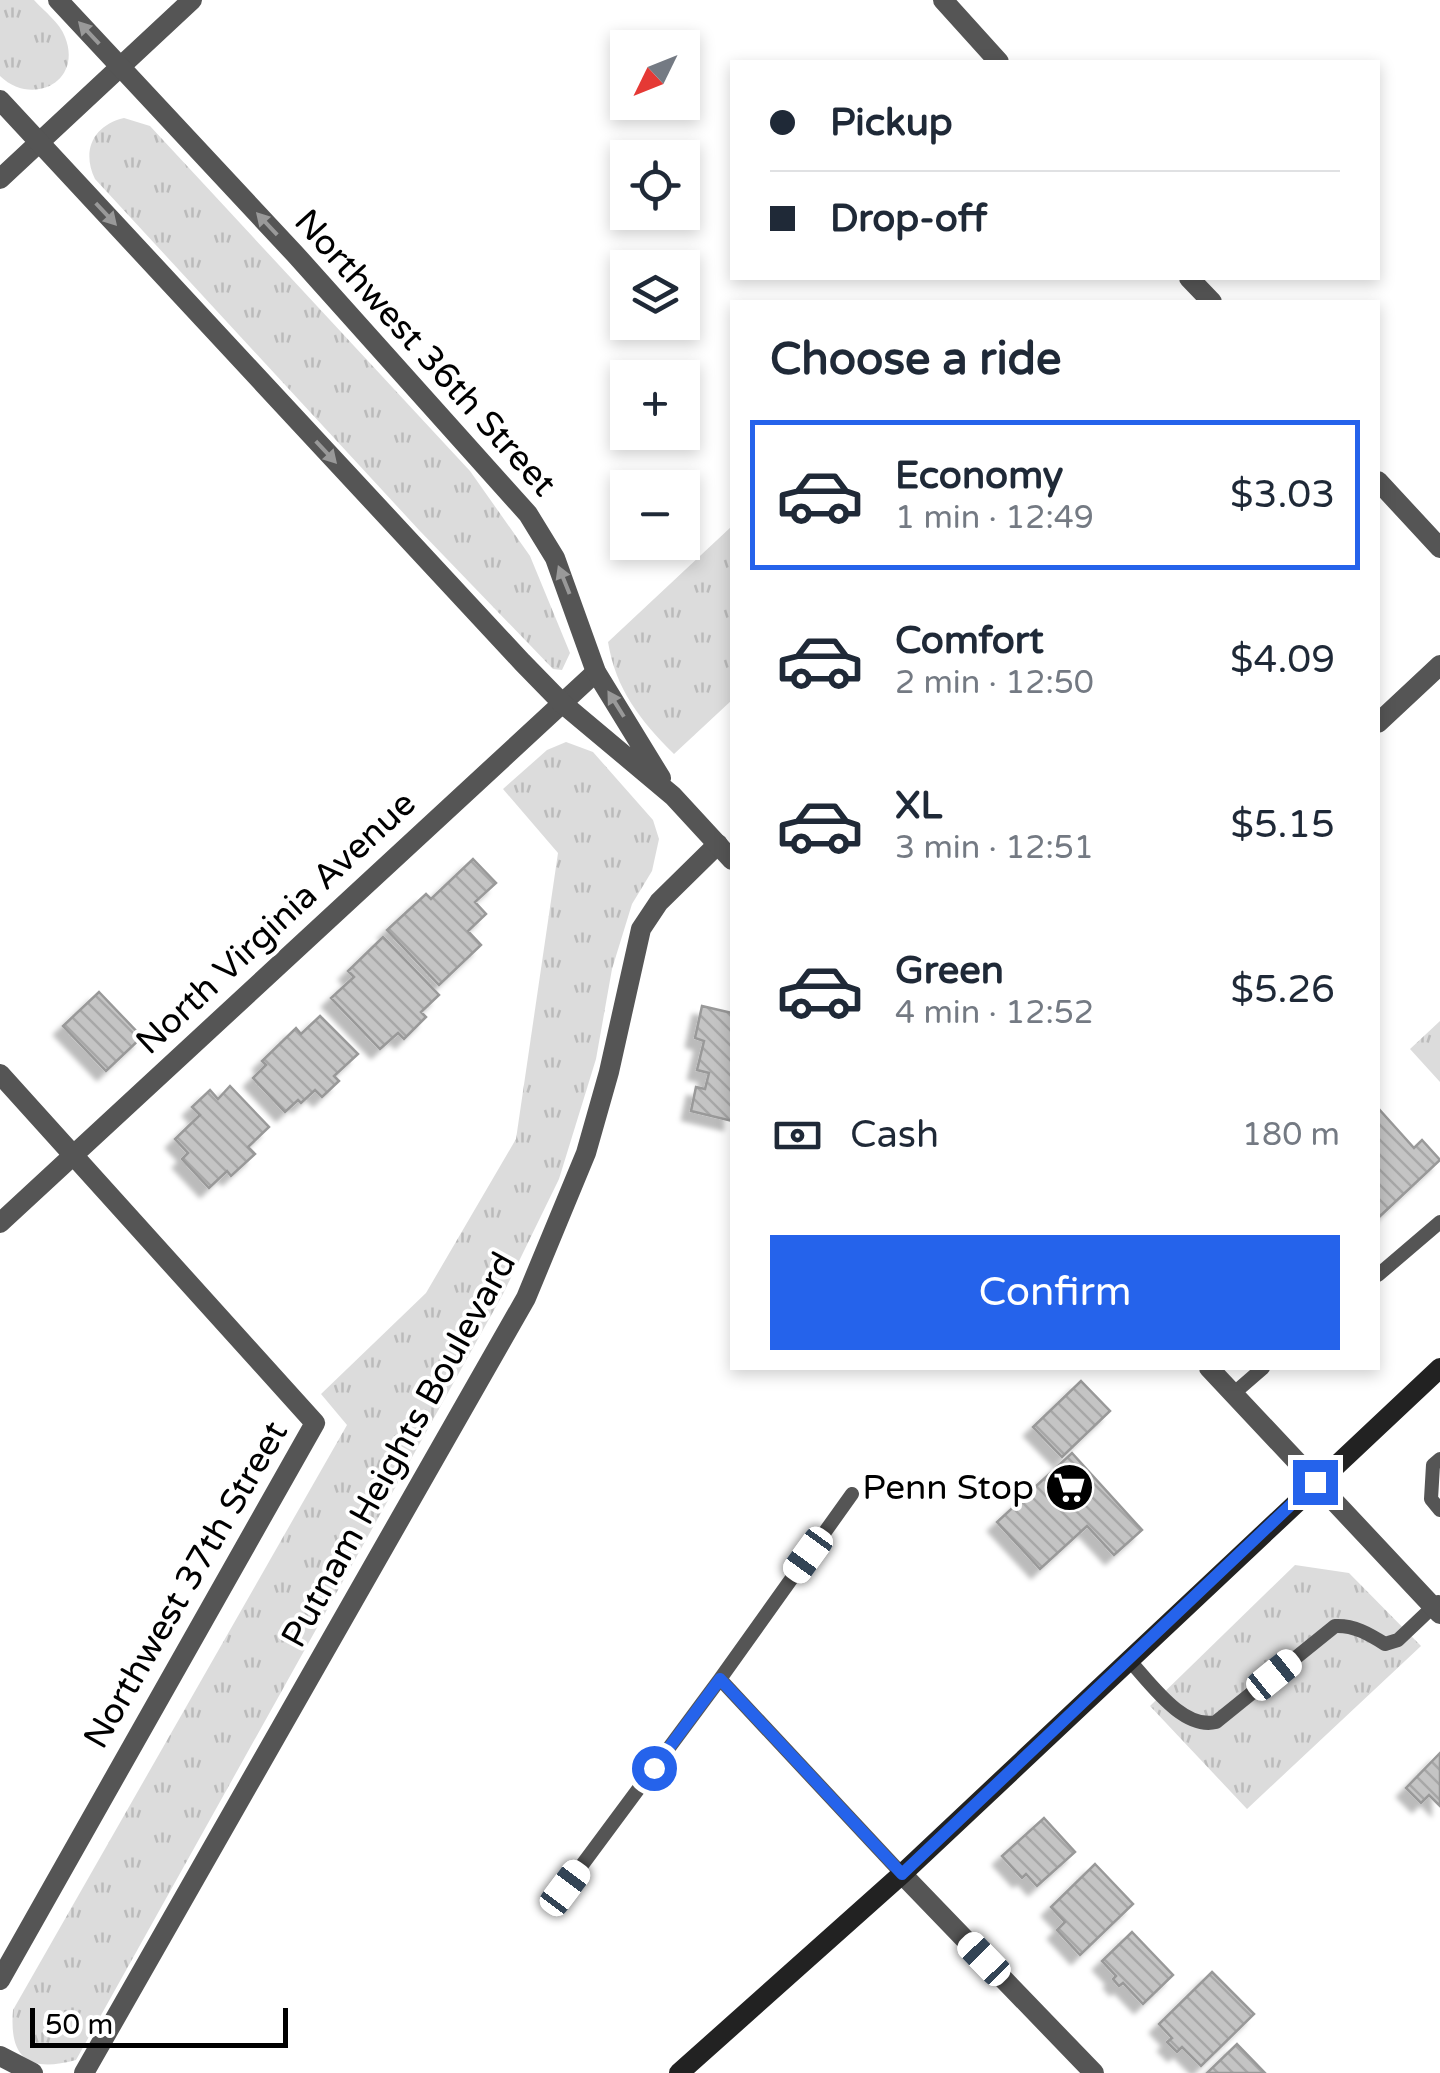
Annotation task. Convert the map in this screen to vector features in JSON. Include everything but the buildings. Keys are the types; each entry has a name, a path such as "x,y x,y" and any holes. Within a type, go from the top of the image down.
{"main road":[{"path":"679,2073 902,1874 1440,1368"}],"street":[{"name":"Northwest 36th Street","path":"58,0 528,514 555,558 596,672 673,796"},
{"path":"0,179 192,0"},
{"path":"944,0 997,60"},
{"name":"Northwest 36th Street","path":"0,100 562,703 673,796 725,852"},
{"path":"1190,280 1210,300"},
{"path":"1380,483 1440,548"},
{"path":"1380,721 1440,666"},
{"name":"North Virginia Avenue","path":"0,1222 596,672"},
{"name":"Putnam Heights Boulevard","path":"84,2073 526,1298 586,1153 609,1072 640,929 659,902 725,852"},
{"name":"Northwest 37th Street","path":"0,1074 315,1423 0,1980"},
{"path":"1211,1370 1438,1607"},
{"path":"902,1874 1094,2073"},
{"path":"0,2056 33,2073"}],"lane":[{"path":"1380,1273 1440,1222"},
{"path":"1234,1394 1262,1370"},
{"path":"1440,1459 1433,1466 1430,1499 1440,1510"},
{"path":"565,1888 852,1494"},
{"path":"1128,1659 1188,1720 1204,1725 1216,1722 1335,1626 1366,1632 1385,1644 1398,1640 1438,1607"},
{"path":"720,1679 902,1874"}],"green space":[{"path":"0,0 34,0 63,32 69,53 67,66 51,85 26,89 0,76"},
{"path":"124,118 150,126 470,471 530,556 570,653 562,670 553,669 419,530 95,179 89,158 93,140 105,126"},
{"path":"730,528 730,702 674,754 631,703 608,642"},
{"path":"566,742 593,752 653,820 659,839 652,871 632,904 612,969 596,1059 559,1179 503,1294 76,2060 34,2063 25,2058 14,2040 13,2010 347,1425 321,1394 426,1293 516,1139 558,853 503,789 547,750"},
{"path":"1440,1021 1440,1082 1410,1049"},
{"path":"1295,1565 1349,1573 1421,1646 1247,1809 1150,1706"}],"place":[{"name":"Penn Stop","path":"1069,1488"}],"route":[{"path":"654,1768 720,1679 902,1874 1315,1482"}]}
